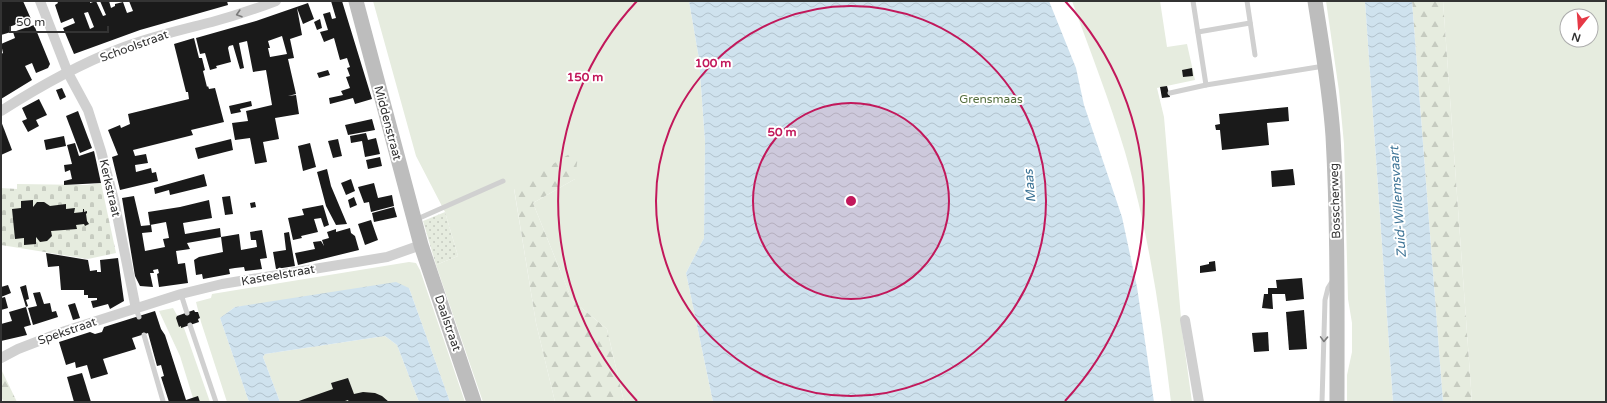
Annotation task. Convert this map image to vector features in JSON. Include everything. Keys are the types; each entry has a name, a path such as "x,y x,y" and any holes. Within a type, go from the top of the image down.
{"street":[{"name":"Kerkstraat","path":"40,1 68,73 88,110 101,151 114,200 137,313"},
{"name":"Schoolstraat","path":"1,111 68,73 119,49 167,33 214,21 276,1"},
{"name":"Middenstraat","path":"356,1 421,245"},
{"name":"Bosscherweg","path":"1315,1 1325,66 1332,135 1337,272 1337,402"},
{"name":"Kasteelstraat","path":"137,313 181,294 222,284 387,257 421,245"},
{"name":"Daalstraat","path":"421,245 474,402"},
{"name":"Spekstraat","path":"1,358 18,349 62,332 137,313"},
{"path":"1185,320 1199,402"}],"lane":[{"path":"1193,1 1206,85"},
{"path":"1247,1 1255,55"},
{"path":"1198,32 1250,23"},
{"path":"1170,92 1325,66"},
{"path":"414,220 503,181"},
{"path":"1322,402 1325,300 1328,288 1337,272"},
{"path":"181,294 187,313"},
{"path":"190,325 216,402"},
{"path":"144,335 163,401"}],"green space":[{"path":"373,1 689,1 699,59 705,142 704,238 686,273 713,402 624,402 607,329 572,300 533,203 575,179 514,189 536,323 555,402 483,402 436,265 458,256 445,212 416,156"},
{"path":"1072,1 1160,1 1167,47 1187,44 1195,80 1157,88 1164,117 1182,330 1192,402 1171,402 1153,276 1141,213 1125,152 1113,114"},
{"path":"1326,1 1365,1 1393,402 1347,402 1347,375 1352,352 1352,323 1348,299 1344,144 1339,91"},
{"path":"1412,1 1443,1 1472,402 1443,402"},
{"path":"1443,1 1606,1 1606,402 1472,402"},
{"path":"579,148 575,179 533,203 572,300 607,329 624,402 555,402 536,323 514,188"},
{"path":"101,183 116,253 88,259 1,245 1,188 17,189 17,184 87,185"},
{"path":"445,212 458,256 436,265 423,221"},
{"path":"409,262 416,263 420,270 465,402 450,402 409,288 235,307 220,318 249,402 227,402 196,302 211,298 212,294"},
{"path":"173,308 184,328 210,402 183,402 193,398 180,356 159,311"},
{"path":"385,336 397,345 419,402 280,402 263,357 265,354"},
{"path":"1,369 17,402 4,402 1,397"}],"water":[{"name":"Maas","path":"689,1 1049,1 1076,68 1084,105 1122,217 1137,287 1154,402 713,402 686,273 704,238 705,142 699,59"},
{"name":"Zuid-Willemsvaart","path":"1365,1 1412,1 1443,402 1393,402"},
{"path":"396,282 409,288 450,402 419,402 397,345 385,336 265,354 263,357 280,402 249,402 220,318 235,307"}],"building":[{"path":"1,1 23,1 31,19 9,27 11,32 1,35"},
{"path":"57,1 90,1 90,3 96,1 103,16 106,15 100,1 109,1 111,8 115,6 115,4 123,2 127,13 133,11 129,1 227,1 228,5 140,30 74,54 63,28 75,23 73,18 61,23 55,5 58,3","holes":["88,12 94,27 90,29 84,13"]},
{"path":"331,1 342,1 372,99 355,104 353,98 330,104 329,98 343,95 341,91 350,88 346,77 350,76 347,68 350,67 347,58 340,60 334,38 324,42 320,32 328,30 323,14 330,12 332,19 336,18"},
{"path":"308,3 314,19 303,24 297,8 302,35 290,39 294,58 288,59 296,94 288,96 296,95 299,114 275,118 279,139 263,142 267,162 255,164 250,138 235,140 232,123 248,121 246,111 272,105 266,70 253,72 247,41 239,43 244,68 240,69 233,45 229,46 228,48 231,62 216,66 217,68 210,70 205,53 200,54 196,38 256,21","holes":["282,36 287,54 270,57 268,41"]},
{"path":"320,19 322,28 317,30 314,22"},
{"path":"34,25 50,64 48,68 36,73 32,63 25,66 32,80 1,99 1,54 3,53 1,44 15,38 13,32"},
{"path":"194,38 199,58 202,58 205,70 203,71 207,87 208,86 209,89 215,88 224,122 191,130 193,135 133,150 135,156 146,154 148,163 135,165 136,172 151,168 152,173 156,172 158,181 120,190 112,157 118,155 108,130 120,125 121,128 130,124 128,114 189,99 174,44"},
{"path":"1192,68 1193,76 1183,77 1182,70"},
{"path":"328,70 330,75 319,78 317,73"},
{"path":"1167,86 1170,97 1162,98 1160,87"},
{"path":"62,88 66,97 60,100 56,90"},
{"path":"39,99 47,115 36,120 39,126 28,132 22,121 27,119 22,108"},
{"path":"251,101 252,106 240,109 241,112 231,114 229,106"},
{"path":"1288,107 1289,121 1267,123 1269,145 1222,150 1220,130 1216,130 1215,125 1220,124 1219,114"},
{"path":"78,111 92,148 80,153 66,116"},
{"path":"372,119 375,130 348,135 345,125"},
{"path":"1,121 12,150 1,155"},
{"path":"366,133 368,140 376,138 380,154 365,157 362,141 351,143 350,136"},
{"path":"64,136 66,146 46,150 44,140"},
{"path":"231,139 233,150 198,159 195,148"},
{"path":"338,139 342,156 333,158 328,141"},
{"path":"75,143 79,156 94,151 101,183 64,185 64,181 72,179 70,170 65,172 64,165 72,164 67,145"},
{"path":"310,143 316,167 303,171 298,146"},
{"path":"380,157 382,166 368,169 366,160"},
{"path":"327,169 331,186 347,224 336,225 326,206 317,172"},
{"path":"1293,169 1295,185 1272,187 1271,171"},
{"path":"204,174 207,186 170,195 169,190 155,194 154,188"},
{"path":"351,179 355,191 346,195 341,183"},
{"path":"374,183 378,198 392,195 394,206 371,212 369,202 364,203 358,187"},
{"path":"134,196 141,226 151,225 152,232 142,233 145,251 165,247 163,239 169,238 166,222 150,225 148,212 180,207 209,200 212,218 183,223 185,234 220,228 221,237 187,243 190,249 176,251 178,264 185,263 188,283 159,287 157,274 159,273 158,269 153,270 154,273 150,273 153,287 140,286 135,276 122,198"},
{"path":"230,196 233,214 225,215 222,197"},
{"path":"354,197 357,205 350,208 348,200"},
{"path":"33,200 33,207 37,202 44,202 50,206 66,204 66,209 75,208 74,213 83,212 84,209 84,212 87,211 87,221 89,224 85,226 84,224 76,225 77,229 51,231 52,236 47,241 40,242 36,237 36,244 24,245 24,238 15,239 12,209 21,208 21,201"},
{"path":"255,202 256,207 251,208 250,203"},
{"path":"323,205 329,225 324,227 321,218 314,219 318,232 301,236 302,238 293,240 288,218 304,215 302,209"},
{"path":"394,207 397,217 374,222 372,213"},
{"path":"371,220 378,240 365,245 358,224"},
{"path":"350,228 351,233 355,236 359,250 298,265 295,253 315,249 313,242 321,241 324,246 322,240 329,238 327,232 336,229 336,232"},
{"path":"262,230 267,258 260,259 262,269 245,271 244,267 229,269 230,274 203,279 202,274 196,275 194,260 199,257 223,252 221,237 239,234 241,250 257,247 256,240 251,240 250,232"},
{"path":"289,232 295,266 276,269 273,252 286,250 284,233"},
{"path":"46,253 88,260 90,271 97,270 97,272 101,272 100,260 118,258 124,301 110,309 108,304 93,308 91,301 97,300 97,298 88,298 88,295 84,295 84,290 61,290 59,266 48,267"},
{"path":"1215,261 1216,271 1200,273 1200,266"},
{"path":"1302,278 1304,299 1286,301 1285,294 1272,294 1273,309 1262,308 1264,294 1268,294 1268,288 1277,288 1276,280"},
{"path":"8,285 11,293 1,297 1,287"},
{"path":"26,285 29,299 26,300 28,306 26,307 20,287"},
{"path":"40,292 44,304 50,303 52,312 56,311 58,317 33,325 28,308 37,306 33,293"},
{"path":"5,297 8,308 1,310 1,298"},
{"path":"75,303 80,318 73,320 68,305"},
{"path":"26,307 31,325 24,327 27,335 1,341 1,324 12,321 9,312"},
{"path":"194,310 195,312 198,312 200,318 198,319 199,322 181,328 181,326 179,327 176,318 177,316"},
{"path":"1304,310 1307,349 1289,350 1286,312"},
{"path":"155,311 161,329 165,335 186,400 198,396 200,402 169,402 161,377 164,376 161,365 157,366 148,333 132,338 136,349 103,359 108,374 91,379 87,365 76,368 75,362 66,365 59,342 90,332 95,334 102,332 104,327"},
{"path":"1268,332 1269,351 1254,352 1252,333"},
{"path":"82,373 91,402 74,402 67,377"},
{"path":"348,378 354,394 363,392 375,393 382,396 389,402 349,402 348,400 342,402 296,402 333,389 331,383"}],"park label":[{"name":"Grensmaas","path":"991,99"}]}
